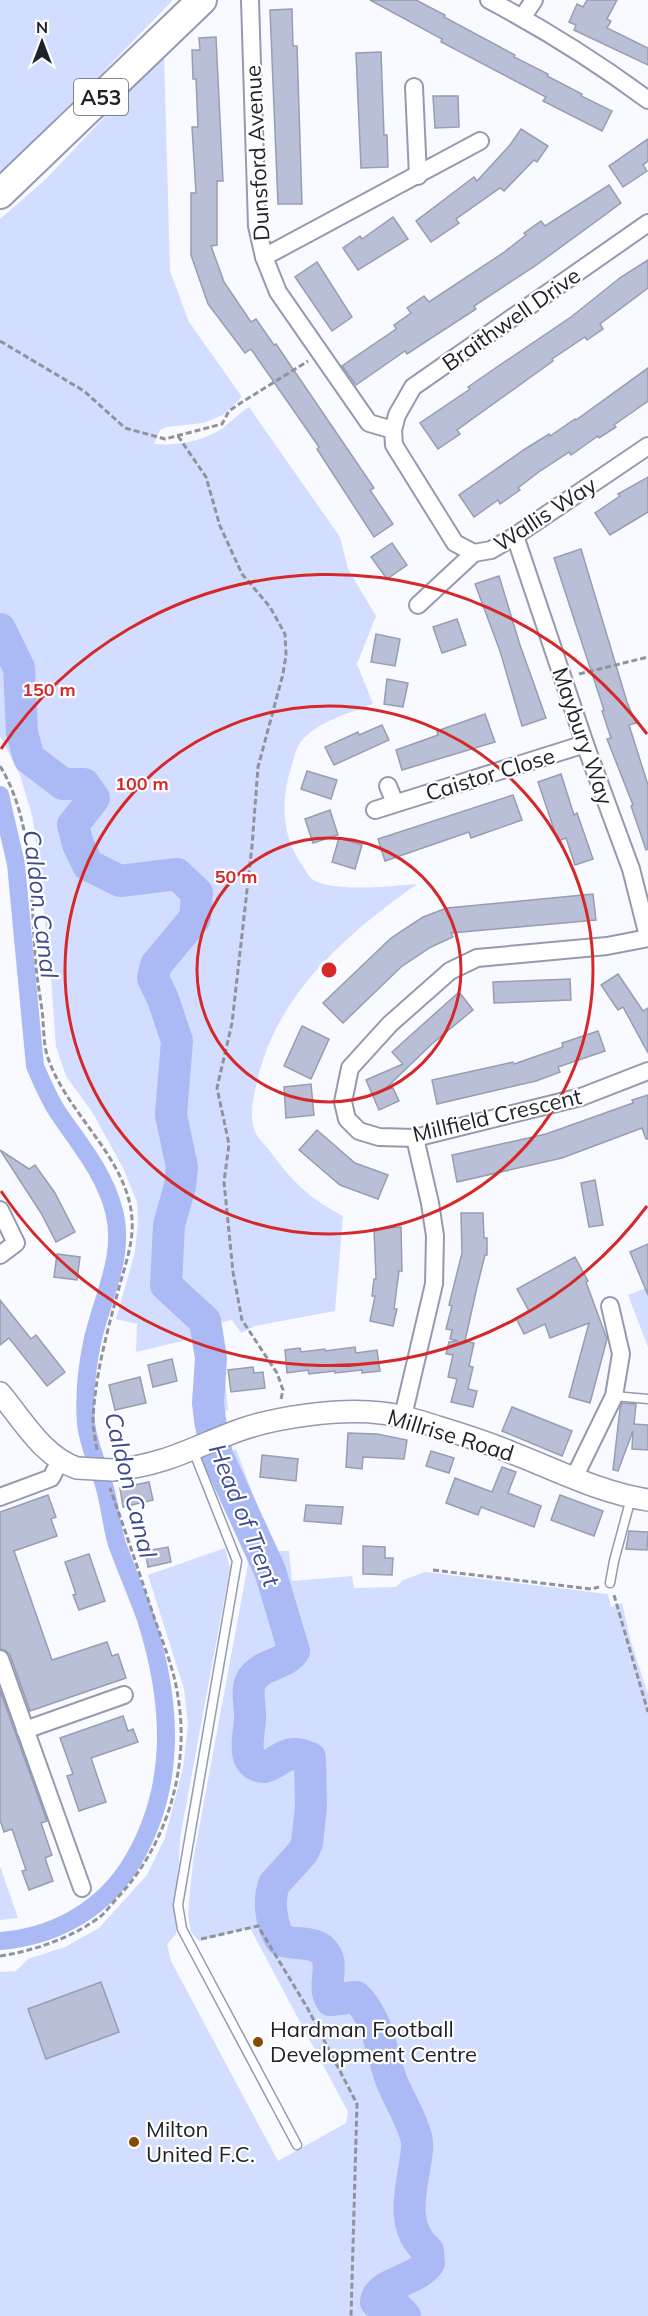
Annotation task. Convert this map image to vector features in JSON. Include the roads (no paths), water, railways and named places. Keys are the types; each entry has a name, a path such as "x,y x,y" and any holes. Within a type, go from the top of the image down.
{"highway":[{"name":"A53","path":"0,194 202,0"}],"street":[{"name":"Dunsford Avenue","path":"250,0 257,226 264,257 278,292 369,423 393,430"},
{"path":"489,0 522,18 648,100"},
{"path":"522,18 534,0"},
{"path":"414,87 418,176"},
{"path":"264,257 480,141"},
{"name":"Braithwell Drive","path":"393,430 397,415 413,387 648,223"},
{"path":"393,430 394,445 455,543 474,553"},
{"name":"Wallis Way","path":"418,605 474,553 491,550 515,536 648,446"},
{"name":"Maybury Way","path":"515,536 585,744 631,869 648,937"},
{"name":"Caistor Close","path":"375,810 585,744"},
{"name":"Caistor Close","path":"388,786 394,803"},
{"name":"Millfield Crescent","path":"648,937 607,946 477,957 450,971 390,1024 350,1068 343,1102 347,1119 359,1131 379,1137 415,1138 581,1097 648,1071"},
{"path":"403,1416 434,1284 435,1236 415,1138"},
{"path":"0,1210 16,1243 0,1255"},
{"path":"574,1478 614,1396 621,1354 610,1306"},
{"path":"0,1393 46,1449 69,1464 51,1478 0,1497"},
{"name":"Millrise Road","path":"69,1464 110,1477 166,1461 230,1434 278,1422 315,1414 380,1412 403,1416 513,1453 604,1490 639,1498"},
{"path":"0,1659 82,1888"},
{"path":"25,1730 124,1695"}],"lane":[{"path":"614,1396 648,1399"},
{"path":"196,1448 237,1561 178,1905 182,1929 188,1942 297,2145"},
{"path":"610,1583 614,1561 639,1498"}],"waterway":[{"name":"Head of Trent","path":"0,629 19,668 22,733 29,758 63,784 84,784 94,798 73,825 78,844 88,865 120,881 177,874 197,893 195,918 156,965 153,978 163,999 177,1041 171,1115 182,1167 180,1186 169,1225 166,1285 205,1321 211,1358 208,1403 217,1455 270,1571 294,1651 257,1674 252,1679 249,1688 248,1749 252,1761 264,1767 289,1755 295,1754 310,1758 311,1807 307,1843 303,1852 274,1884 271,1905 275,1927 281,1940 312,1945 326,1955 329,1968 327,1988 331,2000 356,1997 364,2006 375,2026 392,2082 417,2140 410,2199 411,2222 419,2242 428,2251 429,2263 415,2274 383,2290 376,2302 384,2308 397,2308 405,2316"},
{"name":"Caldon Canal","path":"0,795 16,864 35,1066 54,1106 104,1184 110,1197 117,1228 115,1261 90,1352 87,1372 86,1423 91,1447 106,1492 117,1544 146,1619 155,1651 162,1684 166,1748 163,1779 144,1840 127,1870 115,1885 102,1899 72,1920 37,1934 0,1941"}],"place":[{"name":"Hardman Football Development Centre","path":"258,2042"},
{"name":"Milton United F.C.","path":"134,2142"}]}
